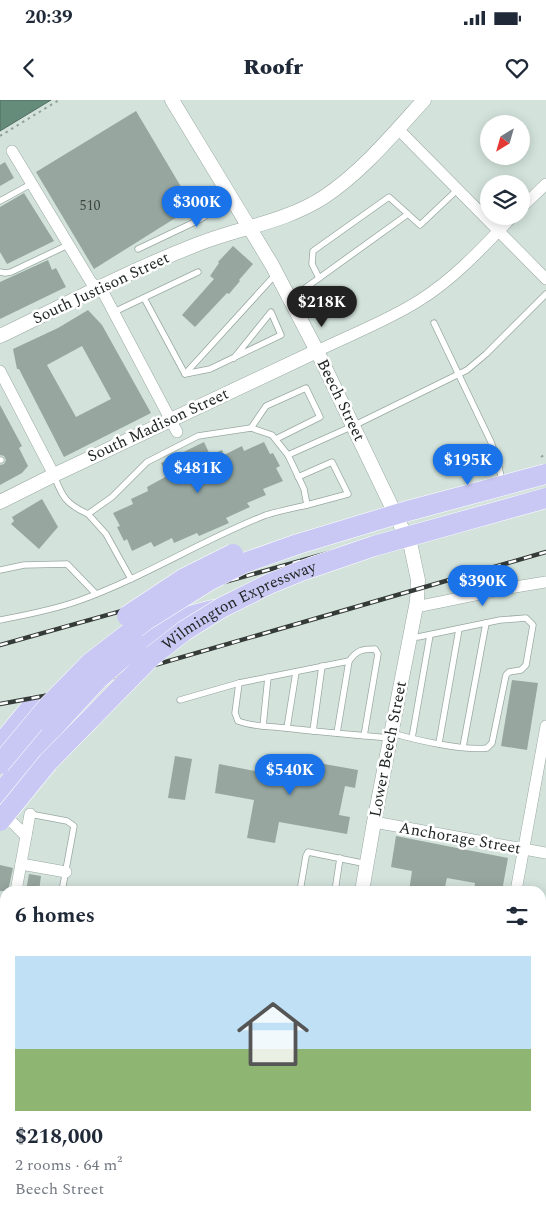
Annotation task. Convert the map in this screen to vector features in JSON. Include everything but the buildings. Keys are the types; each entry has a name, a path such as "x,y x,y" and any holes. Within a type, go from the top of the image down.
{"highway":[{"name":"Wilmington Expressway","path":"0,764 55,698 90,664 146,620 195,589 244,563 262,556 404,512 464,496 543,466"},
{"path":"0,746 47,690 93,644 138,608 196,571 256,544 404,500 464,496"},
{"name":"Wilmington Expressway","path":"0,821 48,762 152,656 184,631 221,608 300,571 452,524 546,498"},
{"path":"0,794 42,740 81,696 136,645 171,622 221,608"}],"street":[{"name":"Beech Street","path":"172,100 277,273 354,426 411,548 418,580 416,607"},
{"name":"South Justison Street","path":"0,336 194,245 219,236 272,222 322,199 357,172 424,100"},
{"path":"398,129 546,279"},
{"path":"12,151 91,282 104,294 177,432"},
{"path":"530,199 546,184"},
{"path":"317,350 417,302 446,281 504,225"},
{"name":"South Madison Street","path":"0,502 54,474 317,350"},
{"path":"0,371 54,474"},
{"path":"398,519 546,480"},
{"path":"416,607 546,582"},
{"name":"Lower Beech Street","path":"363,886 416,607"},
{"path":"517,886 541,779 546,726"},
{"path":"0,814 13,823 26,836"},
{"path":"17,886 30,814"},
{"name":"Anchorage Street","path":"374,822 546,853"},
{"path":"21,864 66,872"}],"lane":[{"path":"0,201 31,184"},
{"path":"320,278 312,264 313,251 389,197 420,225 457,190"},
{"path":"138,249 199,220 232,198"},
{"path":"290,299 408,214"},
{"path":"0,272 11,272 68,245"},
{"path":"114,312 198,272"},
{"path":"185,374 277,273"},
{"path":"288,455 354,426 467,370 486,354 546,294"},
{"path":"144,298 185,374"},
{"path":"185,374 210,369 234,358 281,335 271,312 234,358"},
{"path":"434,323 495,452 504,491"},
{"path":"251,428 266,406 306,388 320,417 276,439"},
{"path":"88,514 112,497 147,462 198,436 251,428 272,435 288,455 304,488 307,505"},
{"path":"0,620 34,614 78,601 131,579 267,515 348,494 332,462 298,477"},
{"path":"54,474 59,490 71,506 88,514 106,534 131,579"},
{"path":"0,570 24,565 67,564 96,594"},
{"path":"239,683 235,713 238,721 246,724 364,736 412,738 477,749 490,746 506,675 509,672 521,670 526,665 532,625 530,622 526,618 500,620 430,635 410,637"},
{"path":"463,747 486,623"},
{"path":"440,743 459,629"},
{"path":"412,738 430,635"},
{"path":"337,733 349,661 361,650 375,649 378,654 364,736"},
{"path":"180,700 239,683 349,661"},
{"path":"313,731 322,666"},
{"path":"287,728 296,672"},
{"path":"263,726 268,677"},
{"path":"30,814 67,821 74,826 63,886"},
{"path":"301,886 306,853 310,852 367,864"},
{"path":"336,886 340,858"}],"path":[{"path":"0,136 59,100"},
{"path":"543,466 546,454"}],"shaded area":[{"path":"0,100 51,100 0,131"}],"railway":[{"path":"0,645 546,492"},
{"path":"0,704 44,696 89,684 546,552"}]}
